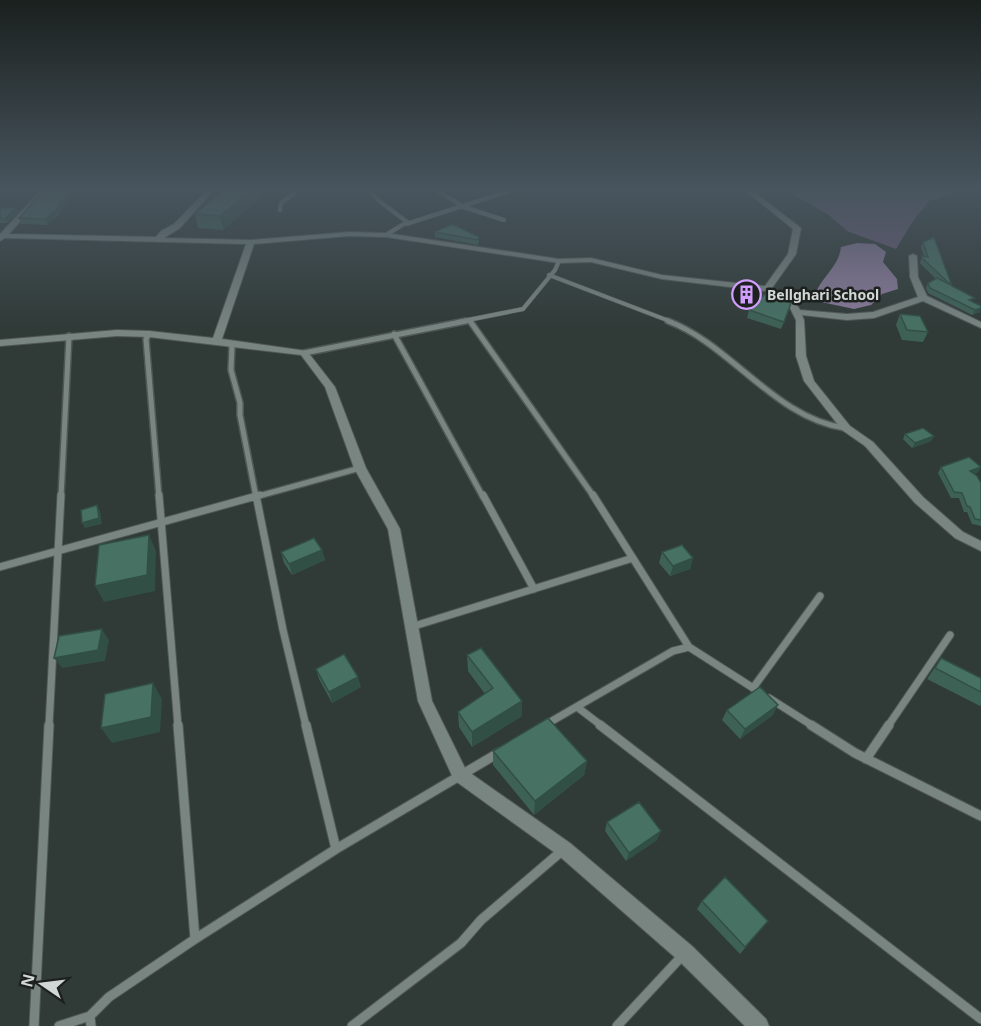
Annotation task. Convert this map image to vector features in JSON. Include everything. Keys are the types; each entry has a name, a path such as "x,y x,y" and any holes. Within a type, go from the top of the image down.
{"street":[{"path":"158,241 162,236"},
{"path":"1,237 251,242 326,236"},
{"path":"392,236 559,261 591,260 662,277 767,289 793,305 800,320 801,356 809,381 846,428 869,444 919,500 959,535 981,546"},
{"path":"767,289 785,267 797,245 796,236"},
{"path":"225,344 217,339 251,242"},
{"path":"913,256 914,277 923,298 981,325"},
{"path":"796,312 847,317 874,315 923,298"},
{"path":"0,343 69,336 149,333 304,353 330,387 360,468 394,530 425,701 460,775 564,849 685,953 759,1026"}],"lane":[{"path":"304,353 523,309 559,261"},
{"path":"549,276 688,328 778,399 829,426 846,428"},
{"path":"470,321 574,466 689,647 866,759 981,816"},
{"path":"149,333 146,339 195,939"},
{"path":"394,334 534,589"},
{"path":"34,1026 60,552 69,336"},
{"path":"225,344 240,403 240,415 283,630 336,849"},
{"path":"0,567 258,498 360,468"},
{"path":"411,627 633,558"},
{"path":"753,688 820,596"},
{"path":"866,759 950,635"},
{"path":"538,729 673,651 689,647"},
{"path":"578,707 981,1019"},
{"path":"59,1026 90,1021 109,997 195,939 336,849 509,747"},
{"path":"352,1026 461,943 481,920 564,849"},
{"path":"617,1026 685,953"}],"shaded area":[{"path":"860,236 904,236 896,249"},
{"path":"857,243 875,244 886,252 883,262 897,279 898,289 882,294 871,305 854,309 821,302 817,290 835,264 841,247"}],"building":[{"path":"456,236 477,236 479,237 478,240"},
{"path":"934,237 952,286 975,298 969,300 981,308 975,310 930,288 928,283 937,278 951,285 922,258 922,256 928,257 923,242"},
{"path":"767,292 782,296 791,303 784,322 749,310"},
{"path":"900,314 920,316 928,332 907,330"},
{"path":"923,428 934,436 915,443 905,434"},
{"path":"969,457 981,467 970,471 981,483 981,520 975,519 962,493 954,492 941,467"},
{"path":"97,505 99,518 82,523 81,510"},
{"path":"149,535 147,575 95,586 99,545"},
{"path":"314,538 322,550 289,564 281,552"},
{"path":"682,545 693,558 673,566 662,552"},
{"path":"102,629 98,650 54,658 59,636"},
{"path":"481,648 522,701 472,732 458,712 493,688 467,655"},
{"path":"344,654 358,677 329,692 316,669"},
{"path":"941,658 981,678 981,692 935,668"},
{"path":"153,683 151,717 101,728 105,694"},
{"path":"760,687 778,705 745,729 727,710"},
{"path":"548,718 587,761 535,801 493,751"},
{"path":"639,802 661,831 629,853 607,822"},
{"path":"725,877 768,921 745,947 702,901"}],"place":[{"name":"Bellghari School","path":"746,295"}]}
